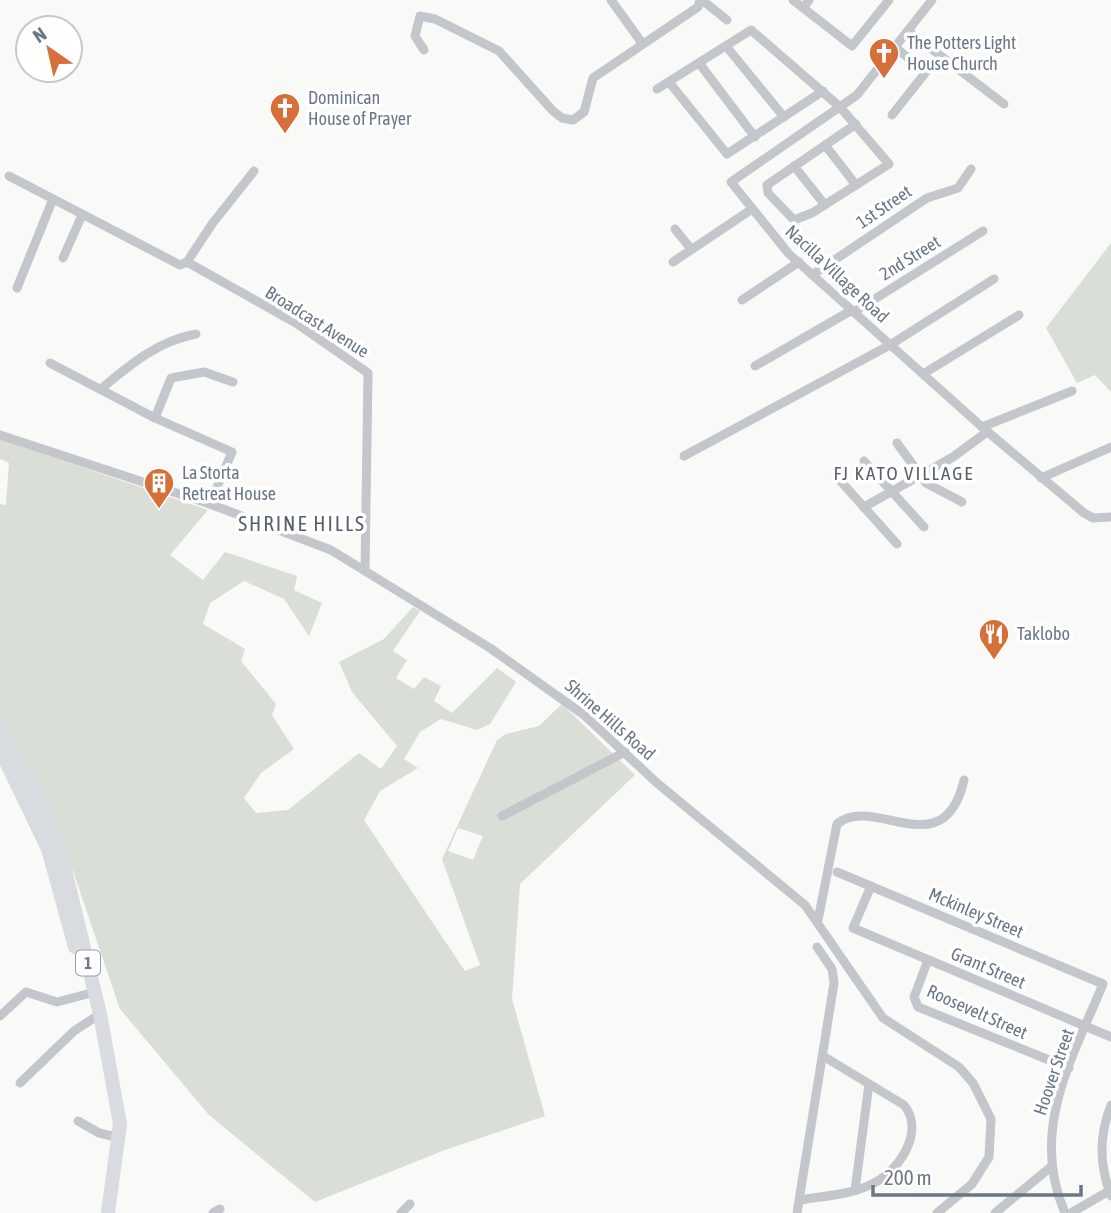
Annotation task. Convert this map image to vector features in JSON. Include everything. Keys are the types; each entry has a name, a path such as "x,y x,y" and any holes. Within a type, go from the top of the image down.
{"highway":[{"name":"1","path":"0,727 34,788 59,845 90,993"},
{"name":"1","path":"0,750 48,849 96,1016 120,1124 108,1213"},
{"name":"1","path":"96,1016 107,1082 112,1136 101,1213"}],"street":[{"path":"611,0 642,43"},
{"path":"424,50 415,36 420,16 435,19 499,51 553,111 562,118 573,120 584,112 593,78 698,7 701,0 727,20"},
{"path":"793,0 806,4 852,46 889,0"},
{"name":"Nacilla Village Road","path":"932,0 861,91 731,181 752,209 812,275 984,430 1089,516 1111,517"},
{"path":"657,89 751,30 840,107 856,124 889,164 825,205 794,220 768,193 770,183 856,124"},
{"path":"908,32 1004,104"},
{"path":"726,46 784,117"},
{"path":"891,115 926,72 896,48"},
{"path":"699,63 755,136"},
{"path":"669,82 727,154 823,91"},
{"path":"825,145 856,185"},
{"path":"794,166 825,205"},
{"name":"1st Street","path":"812,275 926,198 958,188 971,169"},
{"path":"9,176 180,265 187,262 219,215 254,172"},
{"path":"17,288 54,199"},
{"path":"673,262 752,209"},
{"path":"62,258 82,215"},
{"path":"675,229 691,250"},
{"name":"2nd Street","path":"755,366 853,311 983,231"},
{"name":"Broadcast Avenue","path":"187,262 296,323 368,373 365,571"},
{"path":"742,300 799,262"},
{"path":"684,456 890,345 994,279"},
{"path":"923,374 1019,315"},
{"path":"102,388 153,348 176,338 196,334"},
{"path":"50,363 155,418 232,452 210,504"},
{"path":"155,418 171,378 204,372 233,383"},
{"path":"864,507 921,476 984,430 1072,391"},
{"name":"Shrine Hills Road","path":"0,435 210,504 313,542 365,571 529,674 584,715 805,905 818,920 883,1018 959,1067 987,1107 992,1145 985,1168 972,1184 937,1213"},
{"path":"897,443 932,488 962,502"},
{"path":"1041,478 1111,447"},
{"path":"864,461 923,527"},
{"path":"836,476 898,544"},
{"path":"502,816 625,752"},
{"path":"818,920 837,824 855,816 916,825 934,823 951,810 964,780"},
{"name":"Mckinley Street","path":"837,872 1103,984"},
{"name":"Grant Street","path":"871,886 853,928 1111,1037"},
{"path":"797,1213 834,976 817,947"},
{"name":"Roosevelt Street","path":"928,960 914,997 918,1007 1069,1068"},
{"name":"Hoover Street","path":"1065,1213 1052,1166 1051,1126 1069,1068 1103,984"},
{"path":"0,1016 26,992 57,1002 90,993"},
{"path":"20,1083 96,1016"},
{"path":"800,1200 855,1190 884,1176 907,1148 914,1129 912,1117 904,1105 823,1056"},
{"path":"855,1190 869,1084"},
{"path":"1071,1213 1110,1193 1101,1160 1101,1140 1111,1105"},
{"path":"78,1122 99,1133 112,1136"},
{"path":"995,1213 1052,1166"},
{"path":"401,1213 410,1204"}],"shaded area":[{"path":"1111,243 1111,392 1095,375 1077,383 1046,328"},
{"path":"0,439 208,510 170,555 203,580 225,552 297,576 294,590 322,603 309,636 284,599 244,581 210,603 203,624 245,649 241,661 276,704 272,715 294,749 261,773 244,798 256,813 288,810 359,753 381,769 397,746 352,692 339,662 384,639 413,607 420,611 393,651 407,660 396,678 414,689 424,677 441,686 434,701 452,713 497,668 516,682 490,724 477,730 441,719 420,732 404,759 418,768 380,791 364,820 465,971 480,965 442,859 497,740 506,734 539,726 562,704 635,775 520,884 512,999 545,1116 445,1150 315,1202 209,1115 120,1009 61,836 0,730 0,504 6,505 9,463 0,459","holes":["458,828 483,836 473,860 448,851"]}],"place":[{"name":"The Potters Light House Church","path":"884,80"},
{"name":"Dominican House of Prayer","path":"285,135"},
{"name":"La Storta Retreat House","path":"159,510"},
{"name":"Taklobo","path":"994,661"}],"district":[{"name":"FJ KATO VILLAGE","path":"904,473"},
{"name":"SHRINE HILLS","path":"302,524"}]}
